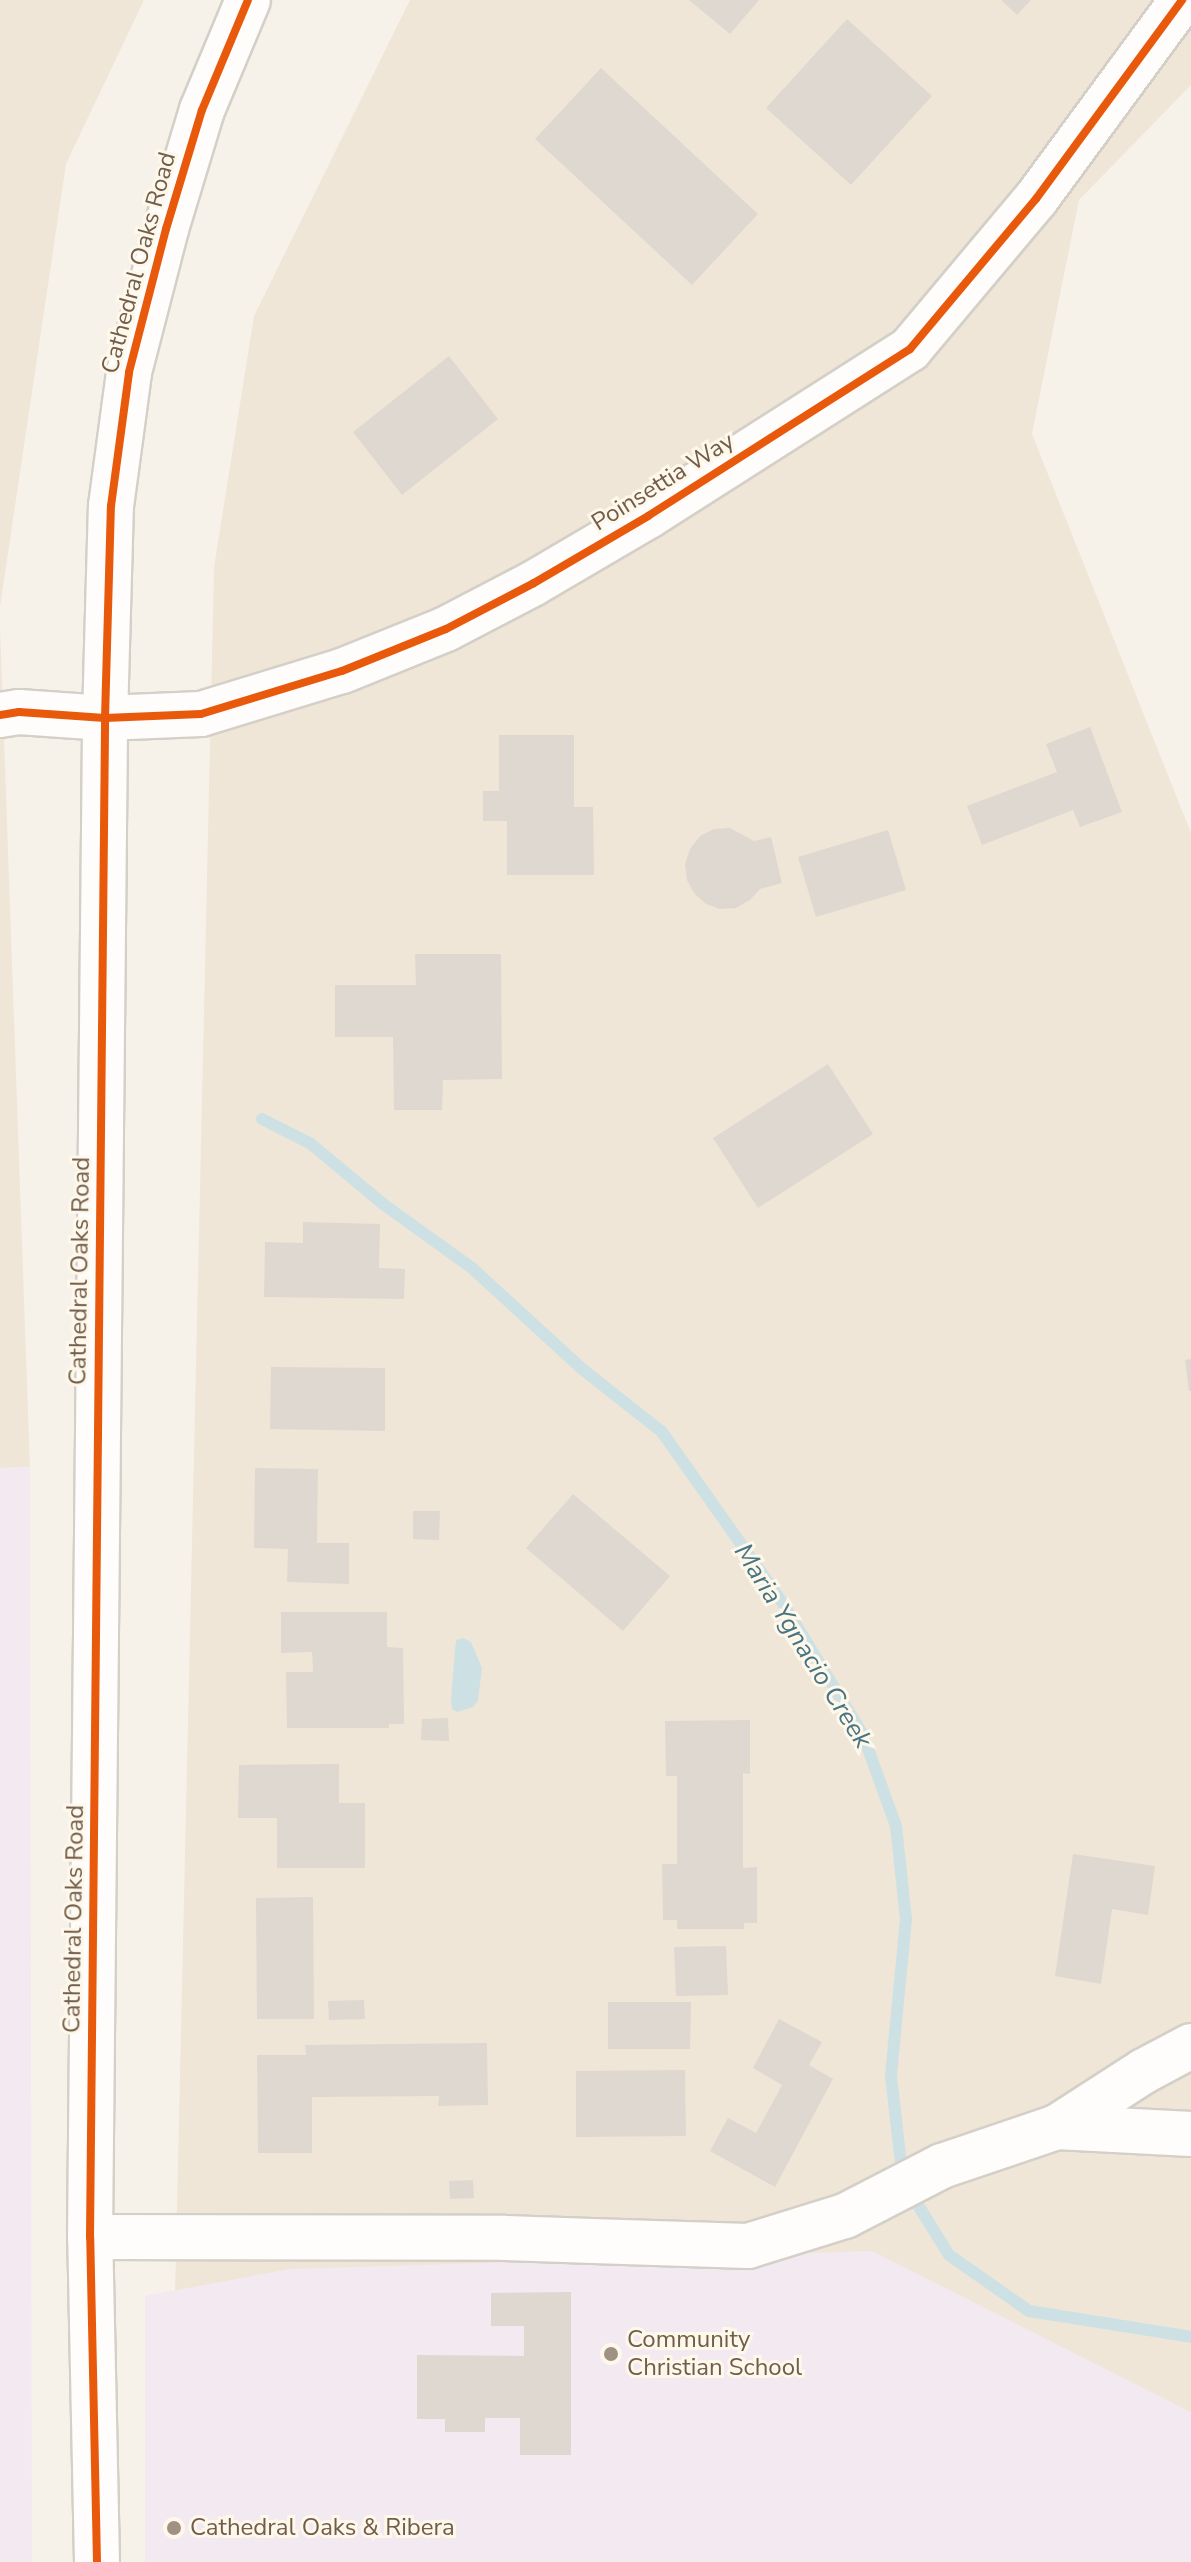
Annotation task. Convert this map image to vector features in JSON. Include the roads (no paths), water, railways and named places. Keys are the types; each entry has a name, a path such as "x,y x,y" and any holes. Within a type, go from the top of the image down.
{"street":[{"name":"Cathedral Oaks Road","path":"97,2562 90,2237 105,718 111,506 129,372 166,229 202,110 248,0"},
{"name":"Poinsettia Way","path":"0,715 19,712 105,718 201,714 342,671 446,629 534,583 648,516 910,349 1036,199 1182,0"},
{"path":"90,2237 505,2238 748,2246 845,2216 942,2166 1057,2127 1144,2071 1191,2046"},
{"path":"1057,2127 1191,2134"}],"waterway":[{"name":"Maria Ygnacio Creek","path":"262,1119 311,1144 383,1204 472,1268 581,1368 662,1432 784,1605 863,1735 896,1826 906,1919 891,2076 903,2181 949,2255 1029,2311 1191,2337"}],"place":[{"name":"Community Christian School","path":"611,2354"},
{"name":"Cathedral Oaks & Ribera","path":"174,2528"}]}
